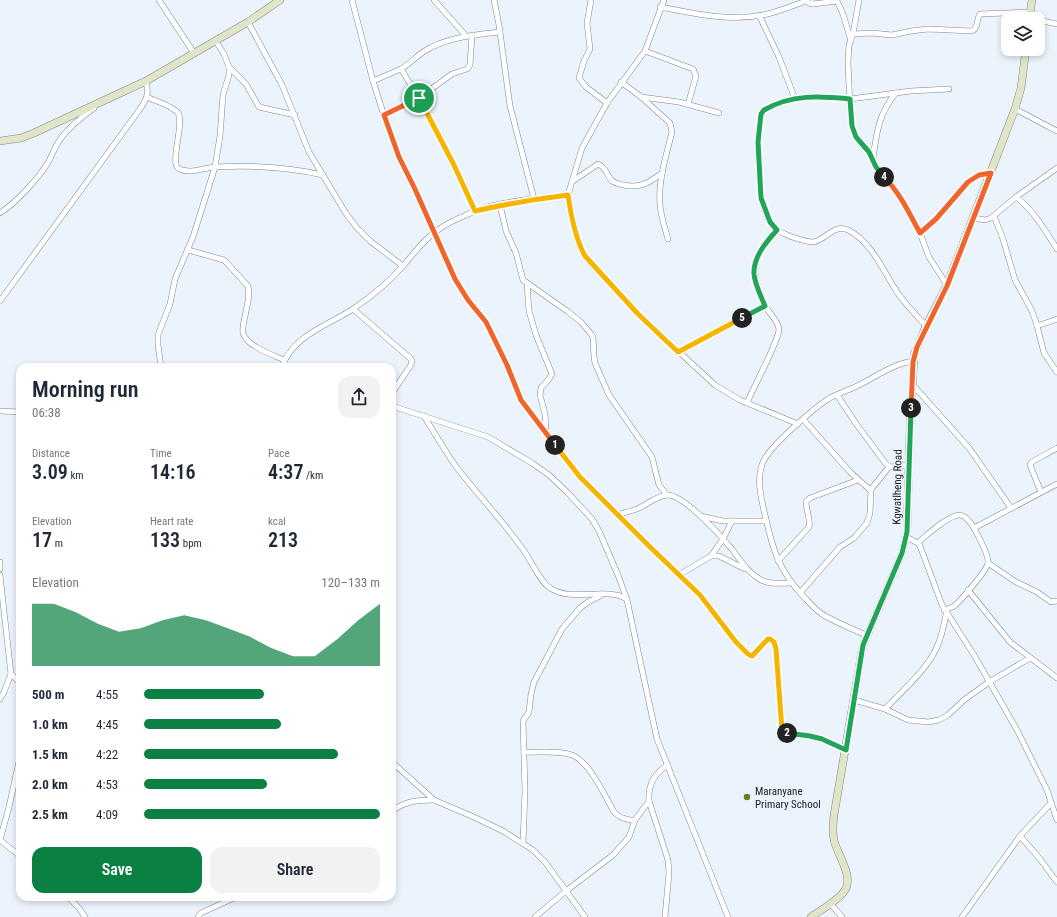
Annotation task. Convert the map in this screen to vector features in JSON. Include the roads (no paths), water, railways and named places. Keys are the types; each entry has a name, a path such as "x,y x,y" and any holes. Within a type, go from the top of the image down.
{"street":[{"path":"159,0 194,53"},
{"path":"0,141 21,138 146,81 248,22 280,0"},
{"path":"352,0 373,80 399,157 435,232 455,279 468,300 486,322 507,365 521,400 580,477 700,595 736,642 748,654 752,656 768,639 774,642 776,649 783,731 822,739 846,750"},
{"path":"384,115 419,98 452,74 465,70 469,67 469,36 434,0"},
{"path":"494,0 510,106 534,199"},
{"path":"591,0 587,23 590,48 579,78 586,88 607,103"},
{"path":"664,0 644,51 607,103 582,148 568,195 577,238 585,256 638,314 715,385 748,403 798,424"},
{"path":"660,8 719,16 742,17 770,13 806,0 813,4 838,1 851,42"},
{"path":"859,0 853,34 849,45 848,62 852,126 856,137 869,152 880,172 896,190 920,233 929,257 947,286"},
{"path":"1031,12 1032,0"},
{"path":"853,34 872,33 892,35 928,29 972,32 975,30 978,16 980,14 1001,15"},
{"path":"759,15 779,57 795,99"},
{"path":"1045,21 1057,24"},
{"path":"248,22 276,72 309,152 323,175 357,228 370,241 403,266"},
{"path":"373,80 401,69 430,49 447,40 500,32"},
{"path":"161,363 158,335 170,304 175,279 188,250 215,167 222,124 223,95 229,75 229,67 224,54 215,40"},
{"path":"644,51 693,69 696,76 688,104"},
{"name":"Kgwatlheng Road","path":"811,917 844,892 847,888 848,881 846,872 834,840 832,830 861,653 866,635 902,553 907,532 913,362 917,347 926,326 947,286 1015,109 1021,88 1025,56"},
{"path":"229,67 250,88 259,107 294,116"},
{"path":"401,69 419,98 454,165 475,211"},
{"path":"0,301 140,109 147,97 148,89 146,81"},
{"path":"621,82 640,96 670,123 672,127 662,174 660,204 668,239"},
{"path":"926,326 897,293 880,262 868,246 849,230 833,230 822,239 812,242 802,240 777,230 770,222 761,198 758,142 761,114 764,110 795,99 813,96 850,99 911,91 950,89"},
{"path":"873,160 880,122 888,101 896,93"},
{"path":"640,96 688,104 719,112"},
{"path":"147,97 178,113 179,129 175,164 179,169 187,172 215,167 271,168 323,175"},
{"path":"0,213 14,203 48,163 58,143 68,130 85,114 106,99"},
{"path":"1015,109 1057,131"},
{"path":"573,181 598,164 603,167 612,181 618,184 633,187 648,183 662,174"},
{"path":"974,218 988,220 1016,197 1057,168"},
{"path":"920,233 936,219 968,182 979,175 991,173"},
{"path":"283,363 293,347 309,334 353,309 385,284 435,232 475,211 500,204 568,195"},
{"path":"1016,197 1029,209 1044,228 1057,249"},
{"path":"500,204 506,231 516,253 521,276 527,284 581,322 591,334 593,338 595,363 609,394 652,457 659,485 667,495"},
{"path":"994,216 1003,239 1015,280 1031,309 1044,353 1057,372"},
{"path":"748,403 779,329 778,324 765,306 754,274 754,268 761,251 777,230"},
{"path":"188,250 224,260 248,286 249,299 243,325 243,334 249,342 256,347 284,360"},
{"path":"527,284 529,311 536,335 552,374 541,388 540,395 545,414 546,433"},
{"path":"678,352 765,306"},
{"path":"353,309 412,361 411,365 396,387"},
{"path":"1037,326 1057,319"},
{"path":"866,635 824,616 791,583 778,561 766,521 761,499 759,480 760,470 764,460 779,441 823,403 837,394 866,382 898,364 913,362"},
{"path":"912,384 969,448 1011,508"},
{"path":"837,394 857,425 889,467"},
{"path":"396,407 488,437 532,463 548,475 573,498 592,519 599,531 627,600 655,732 710,875 728,917"},
{"path":"0,412 16,412"},
{"path":"424,416 458,468 504,522 527,554 544,583 549,588 558,592 571,594 618,595 627,600"},
{"path":"803,419 858,480 871,489"},
{"path":"1041,492 1030,465 1032,462 1057,448"},
{"path":"800,593 840,547 854,538 867,523 870,513 871,489 889,467 909,465"},
{"path":"778,561 810,527 806,502 810,498 858,480"},
{"path":"974,528 1057,484"},
{"path":"617,515 636,509 667,495 678,498 723,539 747,570"},
{"path":"918,543 931,531 957,515 963,516 974,528 988,557 986,568 952,608 945,612"},
{"path":"699,516 723,521 766,521"},
{"path":"679,575 711,556 723,539 732,521"},
{"path":"906,537 918,543 945,612 974,655 1027,750 1045,786 1057,820"},
{"path":"711,556 719,556 747,570 762,581 791,583"},
{"path":"0,562 0,569"},
{"path":"988,563 1016,582 1037,592 1051,602 1057,601"},
{"path":"0,575 11,674 0,698"},
{"path":"968,590 1004,635 1030,658 1057,678"},
{"path":"523,843 525,791 523,721 529,712 534,682 562,629 588,602 602,595"},
{"path":"884,710 930,659 937,648 941,636 945,612"},
{"path":"854,700 912,721 928,722 939,720 948,715 964,700 989,682 1030,658"},
{"path":"11,674 16,679"},
{"path":"524,752 573,755 590,771 616,814 635,820"},
{"path":"396,766 434,800 476,818 523,843 539,856 585,917"},
{"path":"665,917 669,873 668,860 649,801 649,793 652,781 660,770 668,766"},
{"path":"16,775 0,840 16,853"},
{"path":"396,809 409,802 418,800 434,800"},
{"path":"535,917 613,855 628,837 635,820 649,801"},
{"path":"962,917 1020,836 1051,803"},
{"path":"1020,836 1057,882"},
{"path":"72,901 85,917"},
{"path":"198,917 201,913 227,901"},
{"path":"830,903 842,917"}],"place":[{"name":"Maranyane Primary School","path":"747,797"}]}
